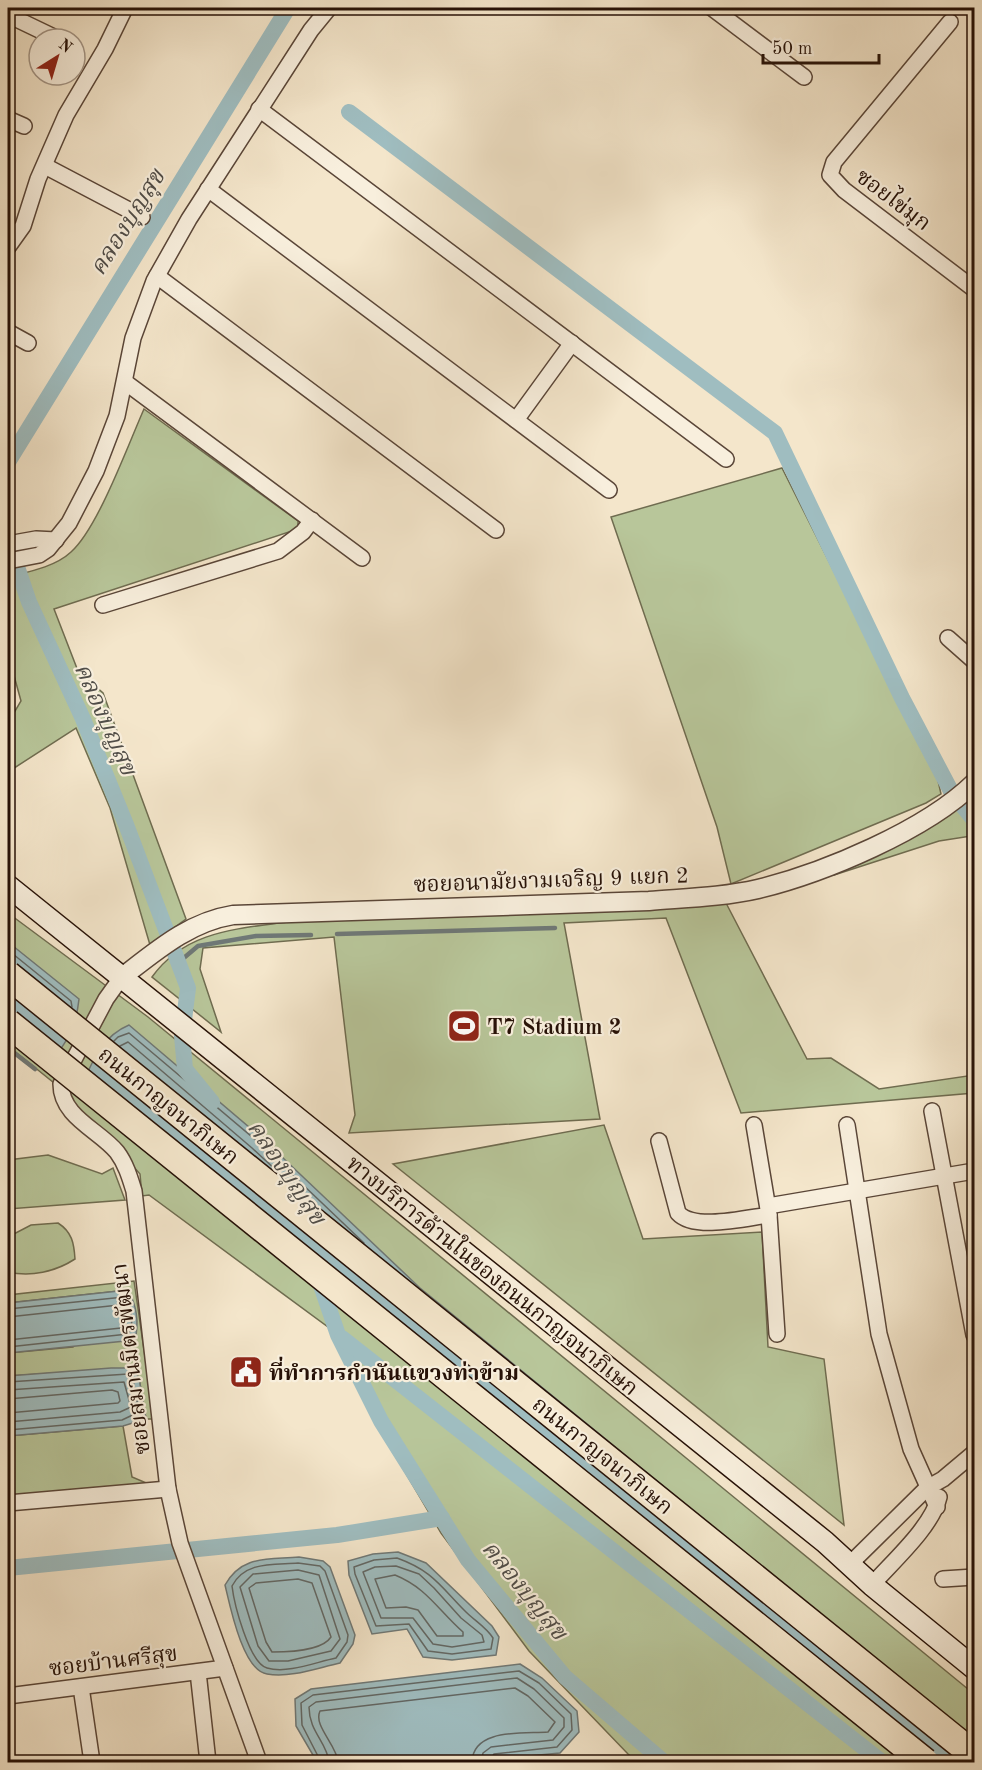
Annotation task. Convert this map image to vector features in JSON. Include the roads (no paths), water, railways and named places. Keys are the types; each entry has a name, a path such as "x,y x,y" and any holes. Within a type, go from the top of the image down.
{"highway":[{"name":"ถนนกาญจนาภิเษก","path":"8,975 975,1755"},
{"name":"ถนนกาญจนาภิเษก","path":"8,1023 925,1762"}],"main road":[{"name":"ทางบริการด้านในของถนนกาญจนาภิเษก","path":"8,886 851,1563 872,1585 975,1668"}],"street":[{"path":"8,246 23,226 66,115 105,49 125,8"},
{"path":"8,561 39,555 56,540 69,523 96,471 117,416 134,338 157,276 208,189 259,109 311,30 329,8"},
{"path":"712,8 804,77"},
{"path":"8,15 33,27"},
{"name":"ซอยไข่มุก","path":"950,22 834,162 830,170 833,180 844,190 975,289"},
{"path":"259,109 726,459"},
{"path":"8,119 24,126"},
{"path":"45,166 142,217"},
{"path":"208,189 609,490"},
{"path":"157,276 496,530"},
{"path":"8,332 28,343"},
{"path":"516,420 572,343"},
{"path":"125,381 362,558"},
{"path":"103,604 278,551 303,532 312,520"},
{"path":"8,544 36,539 56,540"},
{"path":"948,638 975,661"},
{"name":"ซอยอนามัยงามเจริญ 9 แยก 2","path":"121,978 188,930 214,918 234,915 649,901 717,896 758,889 815,871 891,838 941,809 971,786"},
{"name":"ซอยสมานมิตรพัฒนา","path":"121,978 106,999 61,1084 61,1092 69,1109 117,1153 128,1171 134,1191 168,1488 182,1549 259,1762"},
{"path":"932,1111 975,1335"},
{"path":"754,1125 768,1210 777,1334"},
{"path":"847,1125 859,1189 879,1334 911,1449 936,1507"},
{"path":"659,1141 678,1213 683,1219 699,1223 859,1189 975,1171"},
{"path":"851,1563 927,1488 943,1479 975,1453"},
{"path":"872,1585 911,1541 936,1507 943,1479"},
{"path":"8,1503 168,1488"},
{"path":"943,1579 975,1577"},
{"name":"ซอยบ้านศรีสุข","path":"8,1696 225,1668"},
{"path":"198,1672 208,1762"},
{"path":"81,1687 92,1762"}],"water":[{"path":"8,942 79,999 76,1018 70,1033 50,1063 8,1036"},
{"path":"129,1025 262,1138 420,1288 974,1739 974,1762 904,1762 79,1092 92,1062 104,1044 119,1030"},
{"path":"128,1290 136,1315 135,1340 8,1353 8,1303"},
{"path":"133,1368 139,1378 146,1419 123,1426 8,1436 8,1376"},
{"path":"398,1552 426,1563 492,1626 499,1637 496,1655 452,1660 423,1657 407,1629 372,1634 349,1575 348,1561 373,1554"},
{"path":"299,1557 323,1561 330,1567 355,1635 353,1644 340,1663 295,1674 267,1674 251,1662 244,1650 225,1585 239,1568 247,1564 266,1559"},
{"path":"520,1664 542,1678 577,1711 579,1732 560,1753 466,1762 317,1762 296,1726 295,1699 311,1689"}],"waterway":[{"name":"คลองบุญสุข","path":"8,462 288,8"},
{"path":"349,112 775,433 902,698 952,793 974,820"},
{"name":"คลองบุญสุข","path":"10,546 29,602 83,719 127,827 188,988 182,1036 185,1069 212,1102"},
{"path":"337,934 555,928"},
{"path":"179,962 198,946 256,936 311,935"},
{"path":"8,1048 35,1069"},
{"name":"คลองบุญสุข","path":"317,1274 338,1335 381,1421 468,1560 565,1677 664,1762"},
{"path":"342,1338 882,1762"},
{"path":"8,1568 337,1535 442,1518"}],"place":[{"name":"T7 Stadium 2","path":"464,1026"},
{"name":"ที่ทำการกำนันแขวงท่าข้าม","path":"246,1372"}]}
